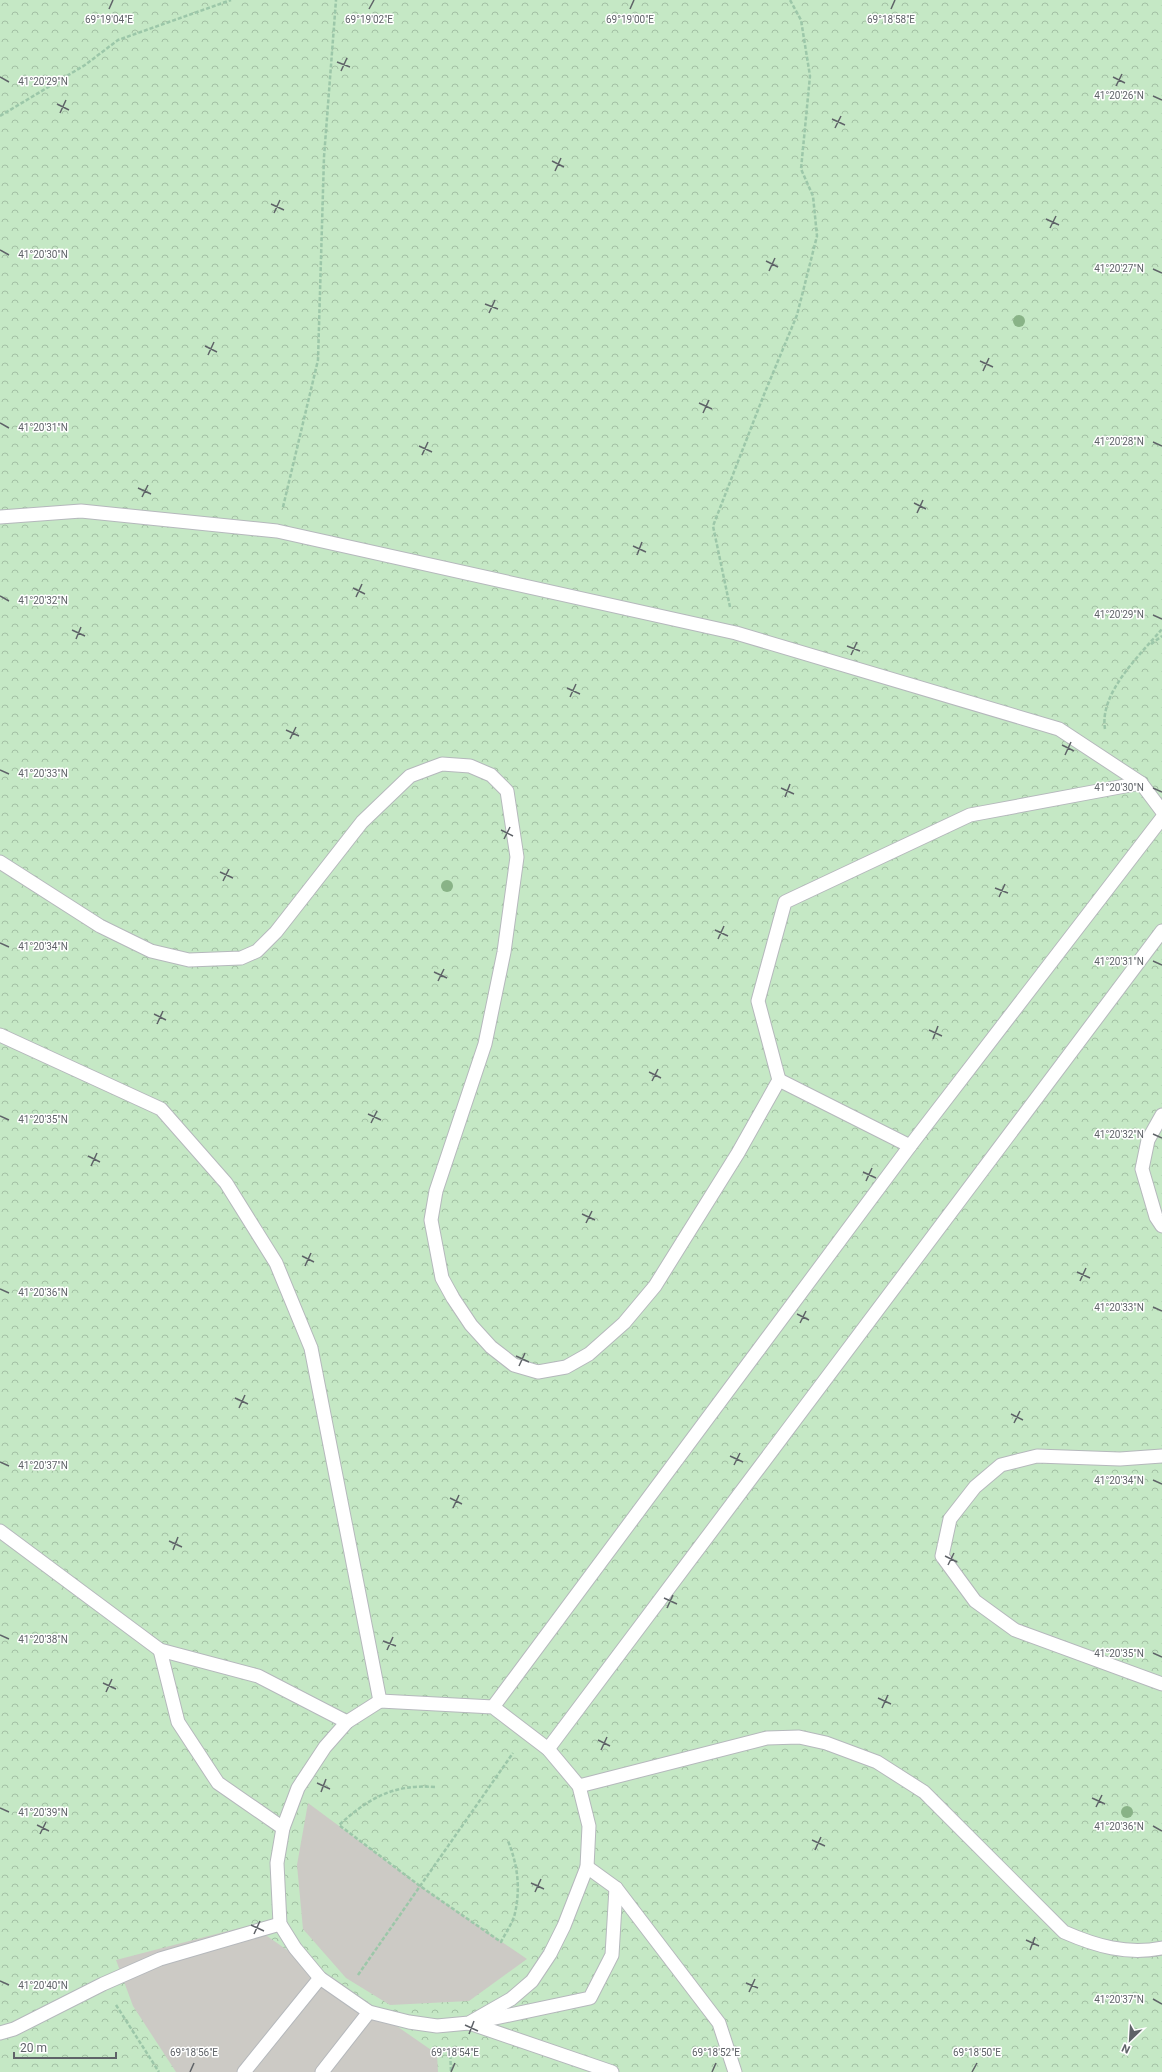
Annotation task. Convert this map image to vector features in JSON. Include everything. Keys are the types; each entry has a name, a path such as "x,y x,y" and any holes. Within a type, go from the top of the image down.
{"lane":[{"path":"0,517 81,512 278,531 736,633 1059,729 1141,783 1162,811"},
{"path":"0,862 100,926 151,951 189,960 240,958 257,951 276,932 362,822 410,776 442,764 470,766 491,775 507,791 517,856 504,952 485,1044 436,1191 431,1220 442,1278 471,1325 491,1347 514,1364 538,1372 566,1368 589,1354 624,1323 656,1286 738,1153 779,1080 758,1001 785,902 970,815 1141,783"},
{"path":"493,1707 910,1146 1162,818"},
{"path":"548,1749 1162,931"},
{"path":"0,1035 161,1109 226,1183 276,1263 311,1348 380,1701"},
{"path":"779,1080 910,1146"},
{"path":"1162,1115 1148,1140 1142,1169 1156,1217 1162,1226"},
{"path":"1162,1456 1120,1459 1037,1456 1001,1465 975,1488 950,1519 942,1556 975,1601 1015,1630 1162,1684"},
{"path":"0,1531 160,1650 258,1676 346,1722"},
{"path":"160,1650 178,1722 218,1783 283,1828"},
{"path":"469,2023 511,1999 532,1980 550,1954 564,1926 587,1867 589,1826 580,1786 548,1749 493,1707 380,1701 346,1722 326,1747 298,1788 283,1828 277,1863 280,1924 295,1948 320,1978 369,2012 409,2022 437,2026 469,2023 590,1998 612,1955 616,1888"},
{"path":"580,1786 767,1738 799,1737 826,1744 877,1762 924,1792 1064,1932 1090,1944 1114,1949 1138,1951 1162,1948"},
{"path":"587,1867 616,1888 719,2023 735,2072"},
{"path":"0,2033 14,2029 103,1984 160,1959 280,1924"},
{"path":"244,2072 320,1978"},
{"path":"322,2072 369,2012"},
{"path":"469,2023 612,2072"}],"path":[{"path":"0,116 85,65 118,40 231,0"},
{"path":"278,531 318,360 324,157 336,0"},
{"path":"736,633 713,526 763,397 797,315 818,236 813,196 801,169 810,76 801,20 790,0"},
{"path":"1115,766 1108,747 1104,723 1108,701 1122,677 1162,629"},
{"path":"1146,648 1162,636"},
{"path":"344,1995 527,1733"},
{"path":"435,1787 416,1786 391,1791 360,1806 339,1825 420,1886 501,1942 514,1917 518,1883 515,1859 508,1841"},
{"path":"103,1984 159,2072"}],"green space":[{"path":"0,0 1162,0 1162,2072 0,2072"}],"building":[{"path":"308,1803 420,1886 527,1959 469,2001 390,2005 346,1978 303,1929 297,1865"},
{"path":"251,1925 437,2054 438,2072 176,2072 133,2006 116,1960"}]}
